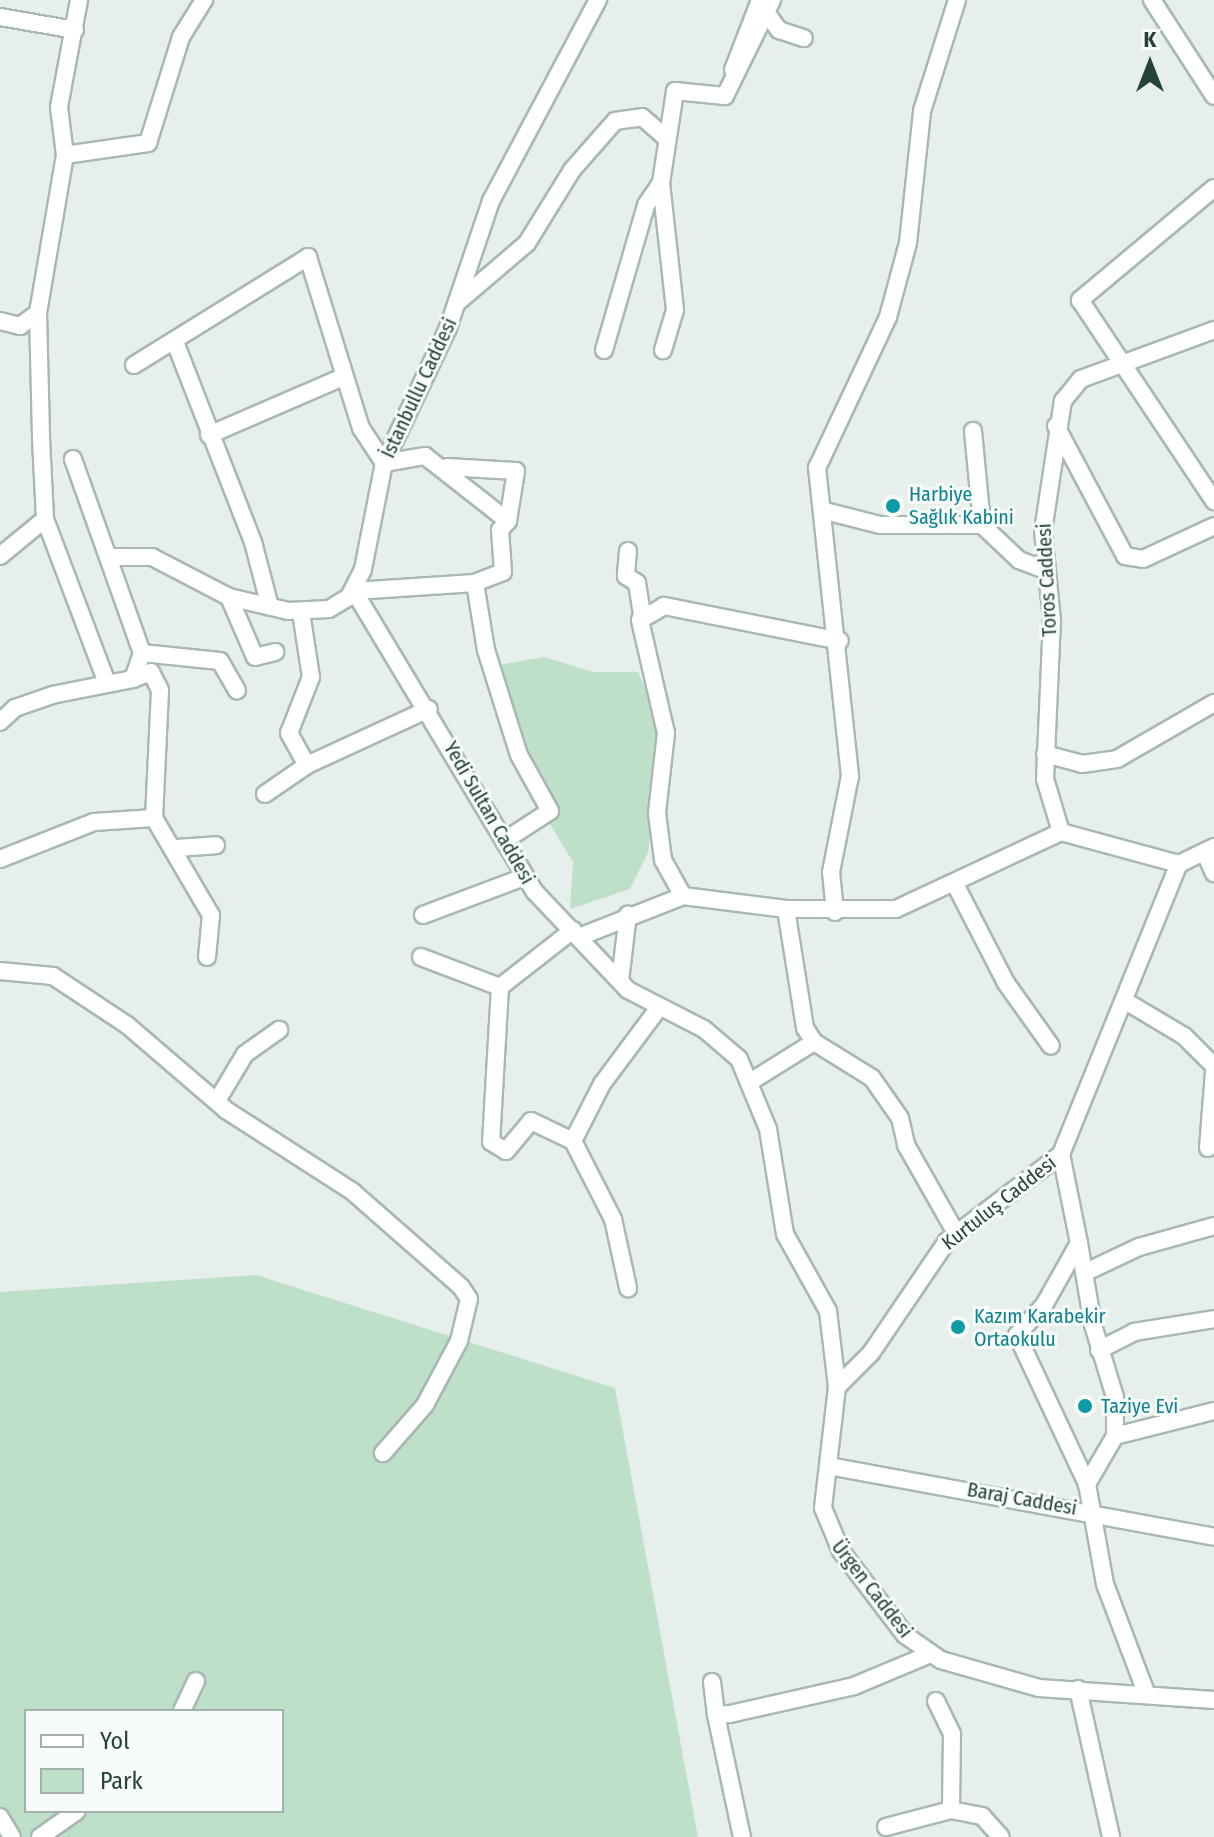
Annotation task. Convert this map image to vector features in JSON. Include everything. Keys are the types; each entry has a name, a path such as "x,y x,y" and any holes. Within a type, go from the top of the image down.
{"street":[{"path":"79,0 59,107 65,155 38,313 45,519 107,683"},
{"path":"65,155 148,143 181,37 204,0"},
{"name":"İstanbullu Caddesi","path":"354,591 384,463 458,302 491,201 598,0"},
{"path":"835,912 831,872 850,776 840,641 817,468 888,317 908,243 922,111 957,0"},
{"path":"1152,0 1214,96"},
{"path":"767,5 779,30 804,38"},
{"path":"663,350 675,310 661,183 670,103 675,91 725,96 767,5"},
{"path":"0,17 75,30"},
{"path":"458,302 527,243 572,170 615,121 642,117 670,103"},
{"path":"642,117 666,138"},
{"path":"604,350 646,205 661,183"},
{"path":"1214,188 1082,296 1124,366 1214,501"},
{"path":"134,365 308,257 343,377 384,463 425,456 447,467 494,517 508,521"},
{"path":"0,321 20,326 38,313"},
{"name":"Toros Caddesi","path":"1061,832 1046,792 1045,754 1052,621 1045,570 1043,509 1056,426 1073,385 1214,330"},
{"path":"175,342 253,542 270,607"},
{"path":"209,435 343,377"},
{"path":"1056,426 1125,556 1143,559 1214,526"},
{"path":"973,431 982,525 1019,560 1045,570"},
{"path":"73,459 111,557 142,653 133,679"},
{"path":"111,557 152,557 229,597 301,612 338,606 354,591 475,583 503,572 500,530 508,521 516,471 447,467"},
{"path":"825,511 880,525 982,525"},
{"path":"0,556 45,519"},
{"path":"628,551 626,576 637,583 666,733 657,813 663,860 683,896"},
{"path":"475,583 486,650 519,755 550,811 504,841"},
{"name":"Yedi Sultan Caddesi","path":"354,591 429,709 524,877 620,981 658,1009 723,1042 750,1082 772,1148 785,1234 824,1294 837,1387 829,1466"},
{"path":"229,597 255,657 275,652"},
{"path":"643,619 664,606 840,641"},
{"path":"301,612 311,677 289,733 307,765"},
{"path":"142,653 220,661 237,690"},
{"path":"0,722 8,707 133,679 151,672 160,690 154,818 177,848 180,868 211,915 207,957"},
{"path":"1045,754 1082,764 1117,759 1214,703"},
{"path":"265,794 307,765 429,709"},
{"path":"0,859 94,822 154,818"},
{"path":"500,987 576,934 683,896 835,912 896,909 956,886 1061,832 1179,864 1209,850 1214,873"},
{"path":"177,848 216,845"},
{"name":"Kurtuluş Caddesi","path":"837,1387 871,1353 956,1233 1061,1154 1127,1002 1179,864"},
{"path":"423,915 524,877"},
{"path":"956,886 1006,983 1051,1046"},
{"path":"786,909 794,990 814,1042 872,1078 900,1118 906,1145 956,1233"},
{"path":"620,981 628,914"},
{"path":"421,957 500,987"},
{"path":"0,971 53,976 285,1152 353,1192 469,1299 443,1374 383,1453"},
{"path":"500,987 491,1142 506,1151 531,1121 573,1141 613,1219 628,1288"},
{"path":"1127,1002 1184,1036 1214,1069 1208,1148"},
{"path":"573,1141 602,1084 658,1009"},
{"path":"218,1099 245,1054 279,1030"},
{"path":"750,1082 814,1042"},
{"path":"1061,1154 1099,1350 1115,1397 1115,1436 1087,1484"},
{"path":"1086,1272 1139,1247 1214,1226"},
{"path":"1079,1243 1044,1305 1017,1335 1087,1484 1089,1511 1118,1628 1145,1690"},
{"path":"1099,1350 1134,1332 1214,1319"},
{"path":"1115,1436 1214,1411"},
{"name":"Baraj Caddesi","path":"829,1466 1089,1511 1214,1537"},
{"name":"Ürgen Caddesi","path":"829,1466 823,1508 830,1533 928,1655 1026,1685 1145,1690 1214,1700"},
{"path":"716,1715 854,1686 928,1655"},
{"path":"183,1709 196,1681"},
{"path":"712,1682 742,1837"},
{"path":"1078,1689 1111,1837"},
{"path":"936,1701 952,1734 951,1810"},
{"path":"886,1827 951,1810 982,1816 1001,1837"},
{"path":"40,1837 74,1813"},
{"path":"0,1817 12,1837"}],"green space":[{"path":"544,657 593,672 638,672 662,727 648,853 630,889 570,909 573,862 518,772 487,667"},
{"path":"256,1275 615,1388 698,1837 0,1837 0,1292"}],"place":[{"name":"Harbiye Sağlık Kabini","path":"893,506"},
{"name":"Kazım Karabekir Ortaokulu","path":"958,1327"},
{"name":"Taziye Evi","path":"1085,1406"}]}
